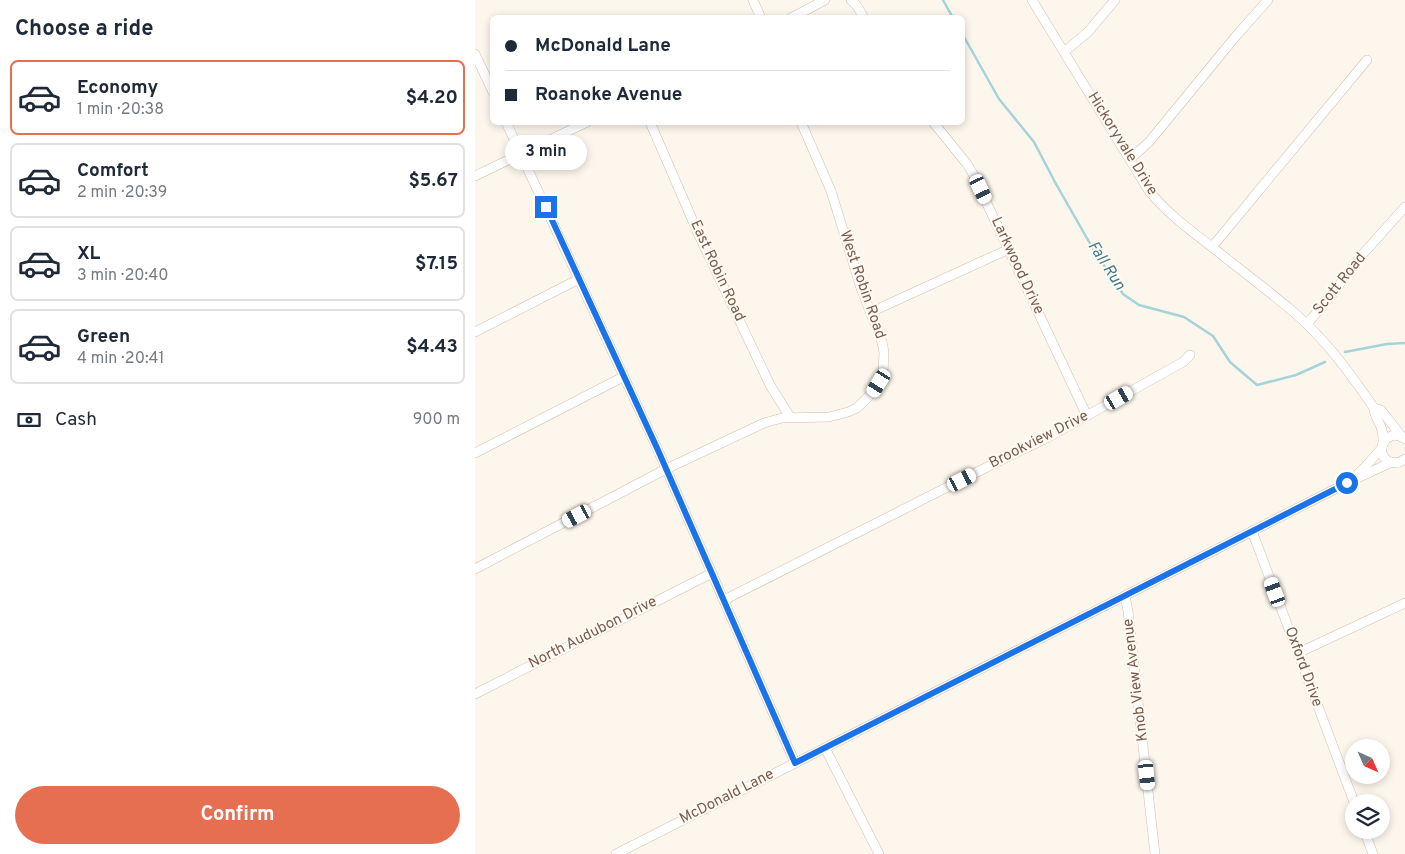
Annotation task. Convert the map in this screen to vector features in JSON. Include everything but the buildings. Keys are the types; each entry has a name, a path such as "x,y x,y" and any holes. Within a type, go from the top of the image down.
{"street":[{"path":"753,0 760,15"},
{"path":"797,15 825,0"},
{"path":"851,0 863,15"},
{"name":"Hickoryvale Drive","path":"1032,0 1143,182 1156,199 1196,235 1307,324"},
{"path":"1064,52 1088,32 1115,0"},
{"path":"1130,159 1149,142 1267,0"},
{"path":"475,54 490,86"},
{"path":"1212,247 1367,60"},
{"path":"508,125 666,469 795,763"},
{"path":"475,176 581,125"},
{"name":"East Robin Road","path":"651,125 698,233 766,376 790,417"},
{"name":"West Robin Road","path":"475,569 666,469 764,423 790,417 829,417 848,412 857,408 873,392 883,373 884,352 879,332 859,280 831,191 802,125"},
{"name":"Larkwood Drive","path":"935,125 973,174 1087,416"},
{"name":"Scott Road","path":"1382,446 1383,434 1374,414 1374,408 1330,349 1307,324 1348,272 1405,207"},
{"path":"871,312 1009,249"},
{"path":"475,332 579,279"},
{"name":"Brookview Drive","path":"724,600 1047,438 1183,362 1190,356"},
{"path":"475,452 623,377"},
{"name":"Scott Road","path":"1374,408 1381,410 1404,438"},
{"path":"1398,464 1384,457 1382,446 1389,437 1398,435 1404,438"},
{"name":"McDonald Lane","path":"1347,483 1365,467 1382,446"},
{"name":"McDonald Lane","path":"616,854 1347,483 1398,464 1405,459"},
{"name":"Oxford Drive","path":"1252,531 1351,794"},
{"name":"North Audubon Drive","path":"475,694 712,573"},
{"name":"Knob View Avenue","path":"1125,596 1155,854"},
{"path":"1298,653 1405,602"},
{"path":"825,748 879,854"},
{"path":"1367,839 1373,854"}],"waterway":[{"name":"Fall Run","path":"943,0 951,15"},
{"name":"Fall Run","path":"965,39 999,99 1034,142 1092,247 1123,294 1139,305 1184,317 1213,336 1230,362 1257,385 1296,375 1325,362"},
{"name":"Fall Run","path":"1345,352 1387,344 1405,343"}],"route":[{"path":"546,207 657,448 795,763 1347,483"}]}
